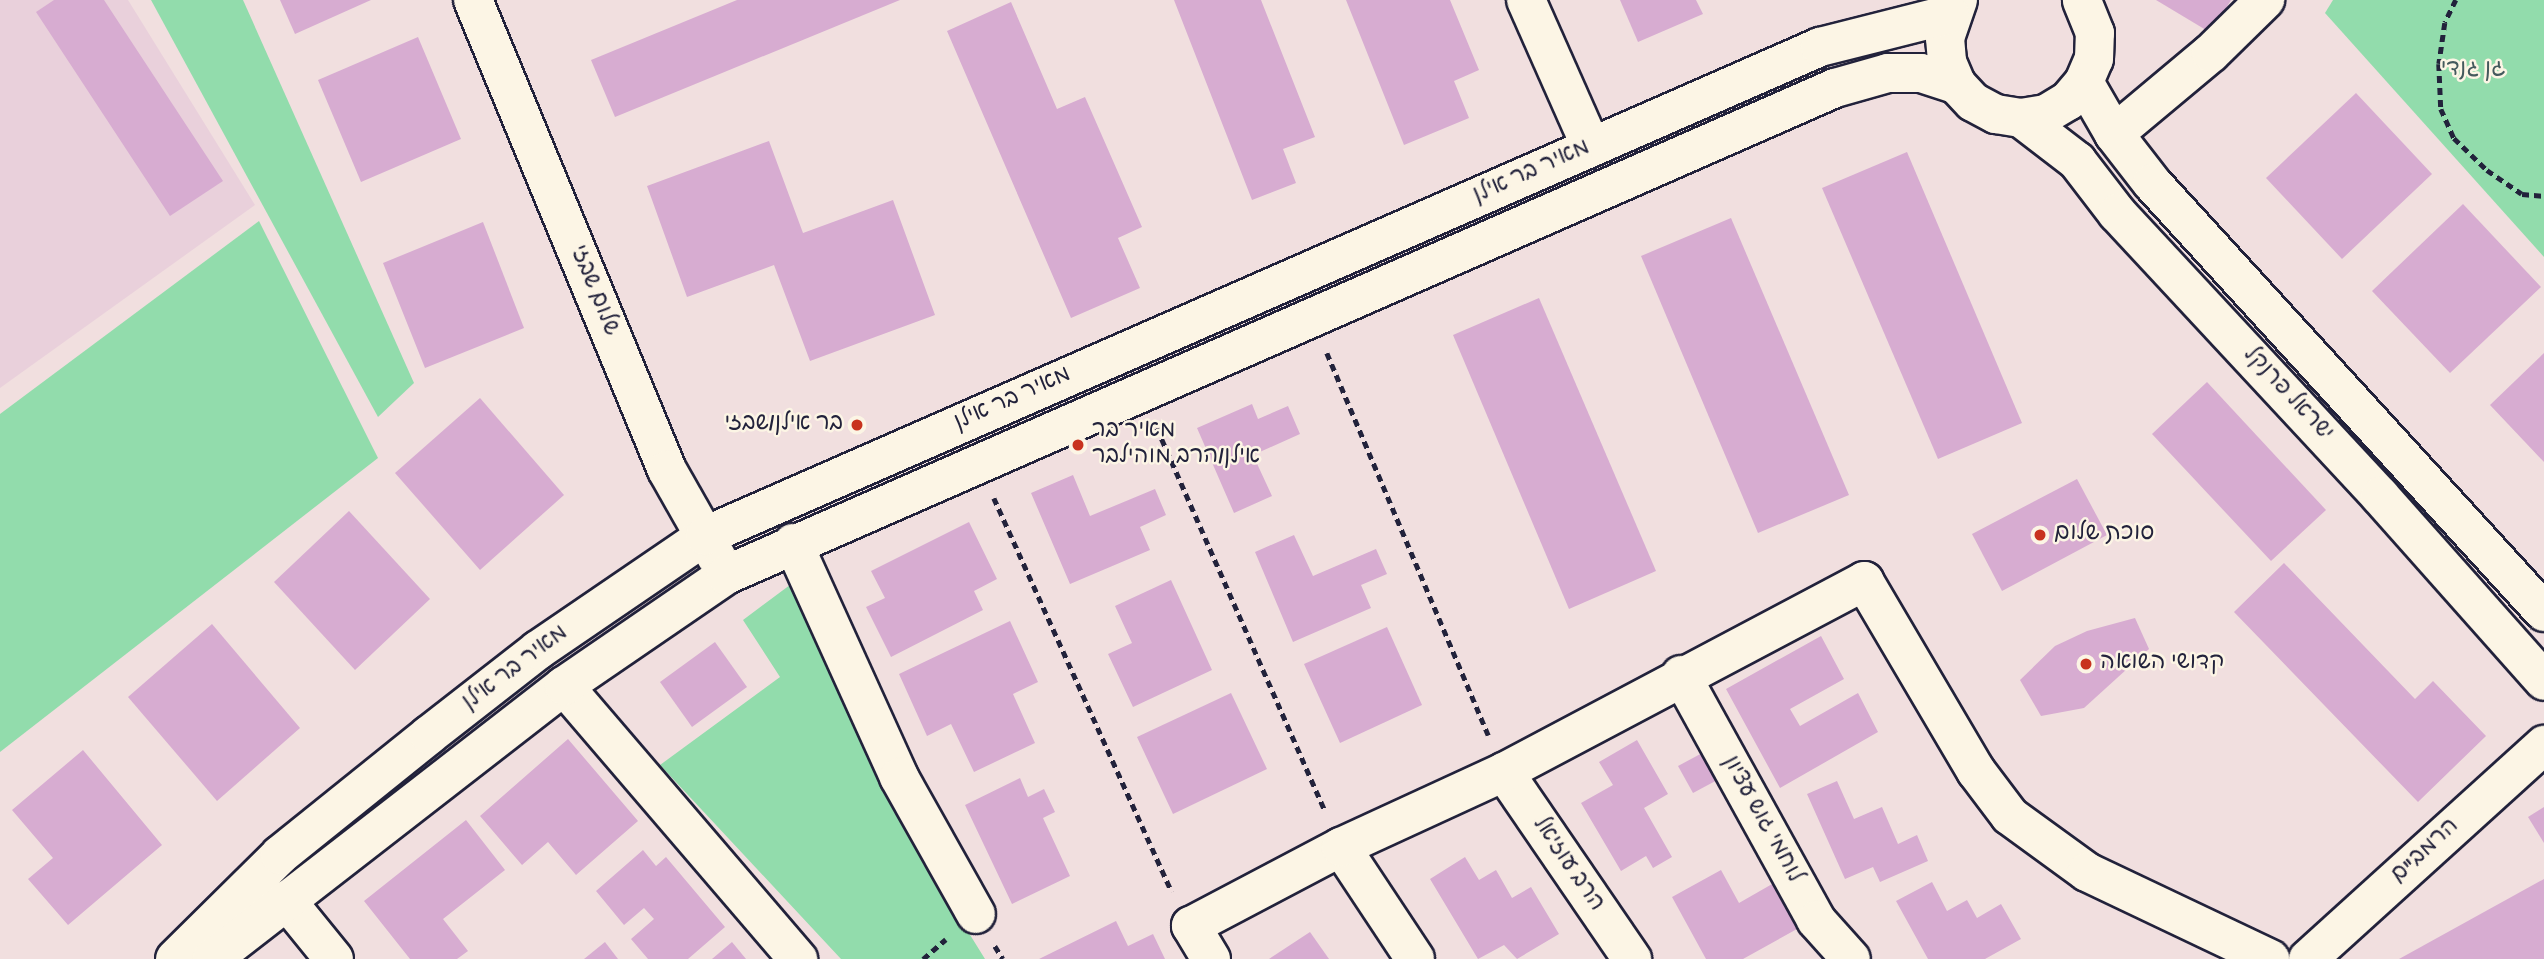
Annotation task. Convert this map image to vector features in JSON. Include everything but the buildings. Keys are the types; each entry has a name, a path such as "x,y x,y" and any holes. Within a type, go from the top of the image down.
{"street":[{"name":"שלום שבזי","path":"473,0 667,470 726,575"},
{"path":"1526,0 1591,147"},
{"path":"1954,7 1945,38 1947,62 1957,85 1973,102 1996,114 2021,118 2046,114 2068,101 2084,82 2094,59 2095,33 2086,3"},
{"path":"2114,134 2259,6"},
{"name":"מאיר בר אילן","path":"175,959 280,855 418,744 538,650 705,537 1820,47 1954,7"},
{"name":"מאיר בר אילן","path":"212,959 564,686 726,575 793,543 1835,88 1888,73 1921,74 1957,85"},
{"name":"ישראל פרנקל","path":"2084,82 2114,134 2152,183 2544,612"},
{"name":"ישראל פרנקל","path":"2021,118 2077,161 2117,213 2544,681"},
{"path":"793,543 899,777 976,914"},
{"path":"1211,959 1191,926 1341,847 1504,772 1681,675 1864,581 1976,771 2010,816 2087,872 2270,959"},
{"path":"2515,649 2544,623"},
{"name":"לוחמי גוש עציון","path":"1681,675 1816,920 1852,959"},
{"path":"564,686 798,959"},
{"name":"הרמב\"ם","path":"2315,957 2544,745"},
{"name":"הרב עוזיאל","path":"1504,772 1632,959"},
{"path":"1341,847 1415,959"},
{"path":"286,900 334,959"}],"path":[{"path":"2456,0 2445,23 2439,64 2441,109 2454,138 2487,170 2522,194 2544,196"},
{"path":"1312,317 1504,772"},
{"path":"1141,392 1341,847"},
{"path":"979,462 1156,862 1191,926"}],"shaded area":[{"path":"0,0 128,0 255,205 0,388"}],"green space":[{"path":"151,0 243,0 414,383 378,417"},
{"name":"גן גנדי","path":"2333,0 2544,0 2544,257 2325,13"},
{"path":"259,221 378,458 0,752 0,414"},
{"path":"794,582 941,888 985,959 841,959 660,765 780,677 743,620"}],"place":[{"name":"בר אילן/שבזי","path":"857,425"},
{"name":"מאיר בר אילן/הרב מוהילבר","path":"1078,445"},
{"name":"סוכת שלום","path":"2040,535"},
{"name":"קדושי השואה","path":"2086,664"}]}
